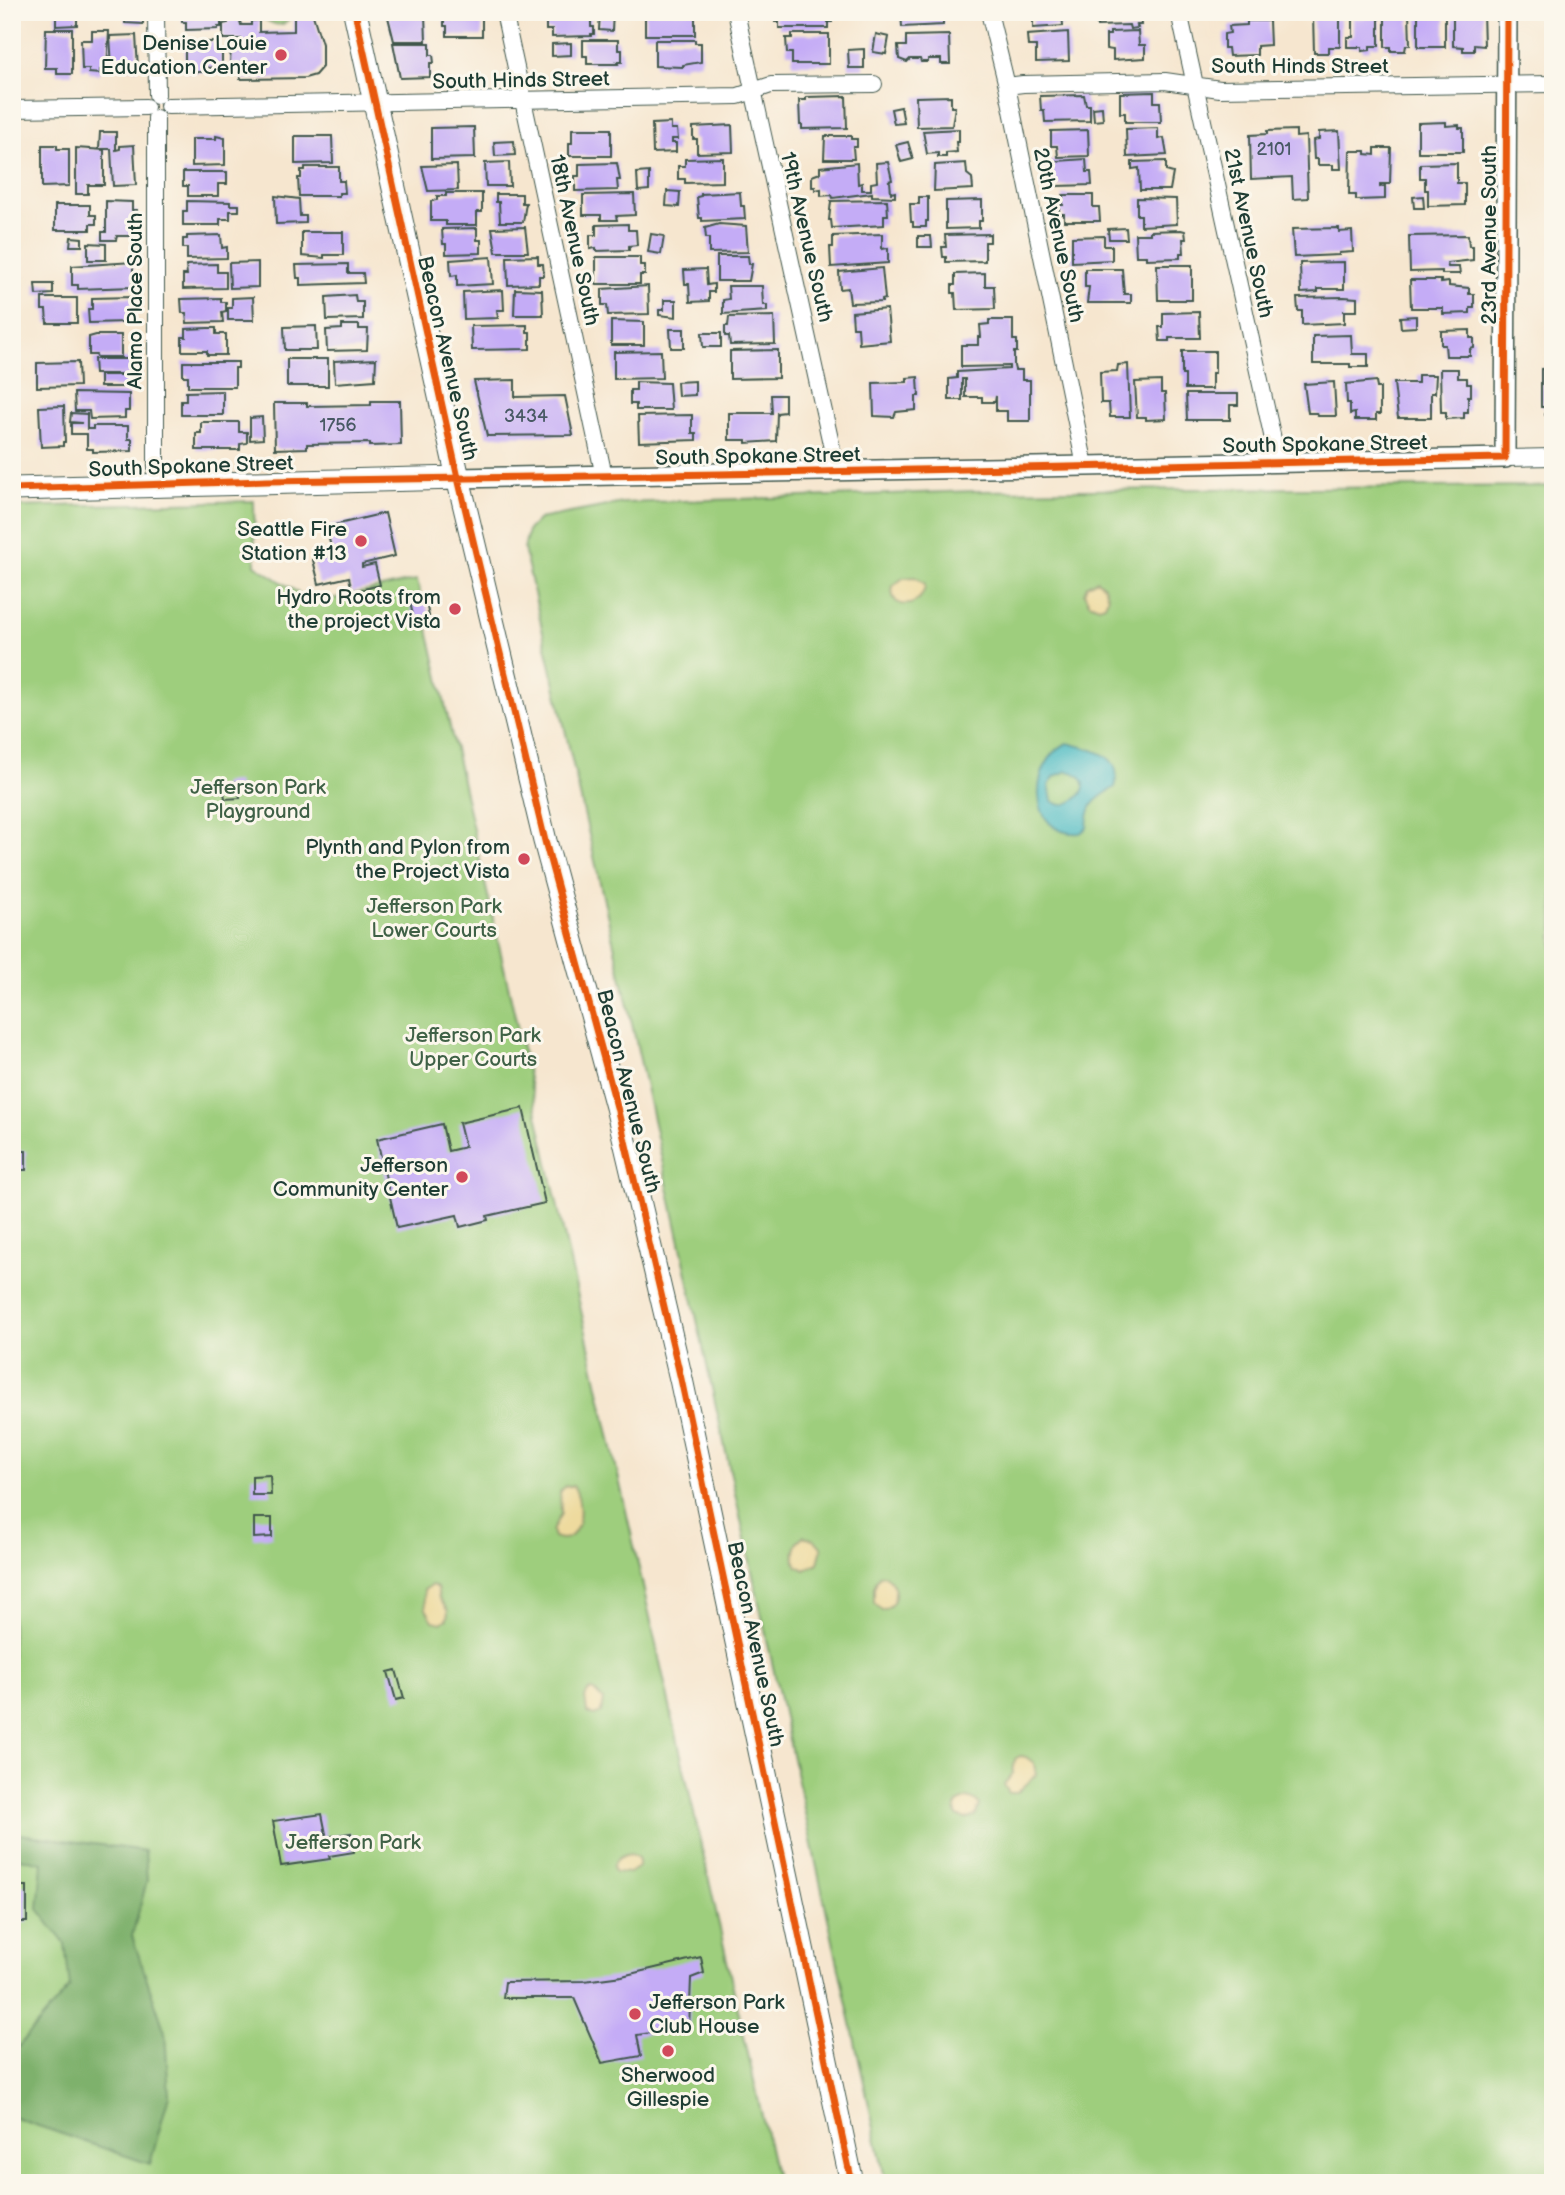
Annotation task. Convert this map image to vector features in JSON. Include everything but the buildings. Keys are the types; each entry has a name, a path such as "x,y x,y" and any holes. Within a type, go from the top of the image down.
{"main road":[{"name":"Beacon Avenue South","path":"355,12 457,478 545,841 617,1107 678,1366 852,2183"},
{"name":"South Spokane Street","path":"12,489 457,478"}],"street":[{"name":"Alamo Place South","path":"156,12 156,484"},
{"name":"18th Avenue South","path":"505,12 604,476"},
{"name":"19th Avenue South","path":"736,12 837,471"},
{"name":"20th Avenue South","path":"989,12 1007,86 1085,467"},
{"name":"21st Avenue South","path":"1178,12 1278,463"},
{"name":"23rd Avenue South","path":"1505,458 1507,12"},
{"name":"South Hinds Street","path":"1007,86 1165,81 1220,89 1553,84"},
{"name":"South Hinds Street","path":"12,108 738,96 771,85 874,83"},
{"name":"South Spokane Street","path":"457,478 1553,457"}],"green space":[{"path":"253,12 293,12 285,23 275,24"},
{"path":"1553,486 1553,2183 886,2183 637,1046 524,549 528,530 539,519 623,503 976,491"},
{"name":"Jefferson Park","path":"254,501 255,565 314,603 417,580 777,2183 12,2183 12,507"},
{"path":"12,1833 145,1851 147,1881 132,1936 165,2032 169,2095 150,2164 12,2117 17,2048 70,1987 65,1944 38,1909 42,1863 12,1856"}],"sand":[{"path":"915,577 925,584 923,593 913,603 900,604 895,600 893,586 903,578"},
{"path":"1097,580 1104,586 1108,598 1105,605 1099,607 1089,603 1084,593 1087,585"},
{"path":"565,1486 573,1486 580,1512 575,1530 563,1539 554,1537 552,1531 561,1513 560,1492"},
{"path":"803,1536 815,1540 822,1548 818,1563 805,1570 797,1566 795,1558 796,1546"},
{"path":"885,1575 893,1584 895,1594 892,1603 882,1610 874,1603 874,1587 879,1576"},
{"path":"432,1585 437,1588 439,1598 448,1611 447,1619 441,1623 433,1621 426,1609 424,1590"},
{"path":"593,1690 603,1700 601,1712 595,1716 587,1713 585,1697 588,1691"},
{"path":"1020,1756 1034,1763 1036,1775 1017,1793 1009,1793 1004,1785 1013,1773 1015,1759"},
{"path":"967,1798 980,1805 975,1816 966,1819 957,1816 955,1808 957,1803"},
{"path":"631,1854 638,1858 638,1867 629,1873 615,1872 613,1866 616,1861"}],"water":[{"path":"1067,743 1103,754 1115,767 1115,787 1094,803 1089,812 1087,828 1080,833 1063,831 1050,823 1042,812 1040,781 1045,766 1054,753","holes":["1067,771 1076,774 1084,783 1080,795 1075,800 1060,805 1052,801 1049,785 1055,776"]}],"cycle path":[{"path":"355,12 458,478 545,841 617,1107 681,1379 852,2183"},
{"path":"12,489 267,481 1505,458 1507,12"}],"place":[{"name":"Denise Louie Education Center","path":"281,55"},
{"name":"Seattle Fire Station #13","path":"361,541"},
{"name":"Hydro Roots from the project Vista","path":"455,609"},
{"name":"Plynth and Pylon from the Project Vista","path":"524,859"},
{"name":"Jefferson Community Center","path":"462,1177"},
{"name":"Jefferson Park Club House","path":"635,2014"},
{"name":"Sherwood Gillespie","path":"668,2051"}],"park label":[{"name":"Jefferson Park Playground","path":"258,799"},
{"name":"Jefferson Park Lower Courts","path":"434,918"},
{"name":"Jefferson Park Upper Courts","path":"473,1047"}]}
